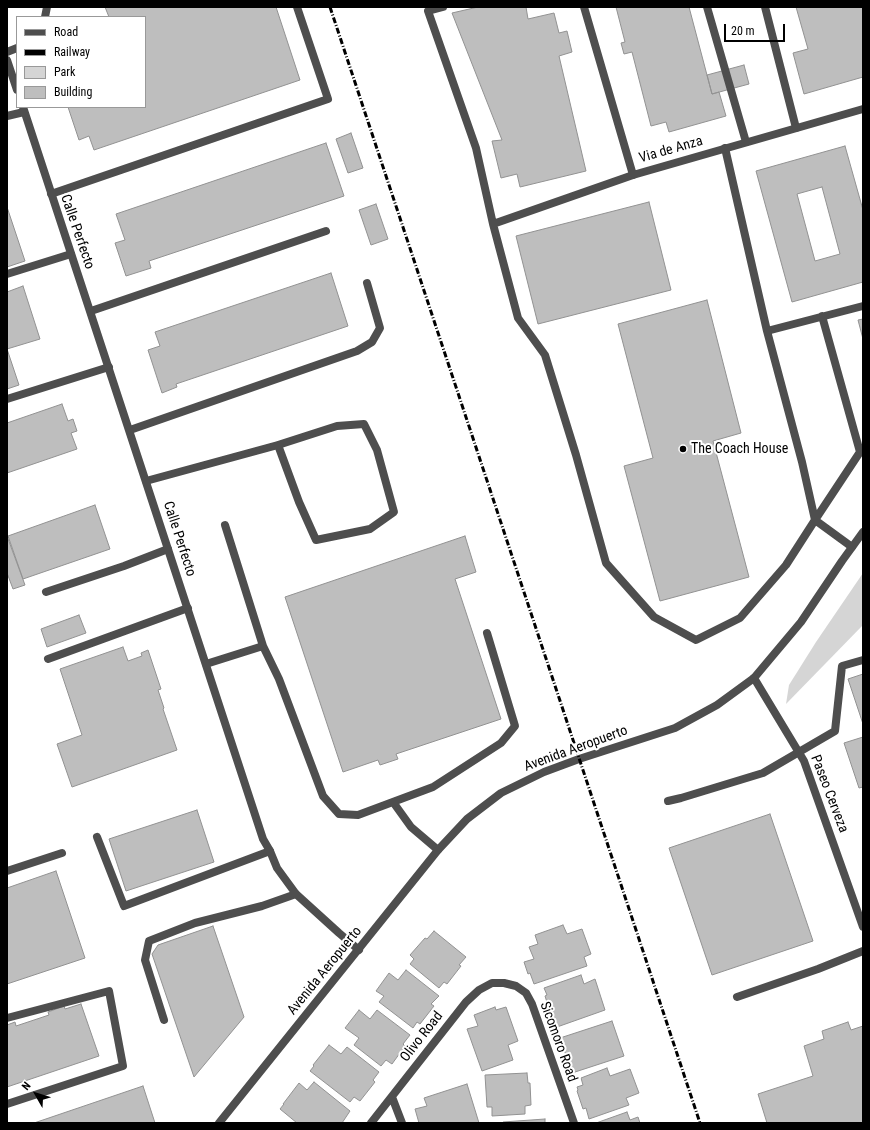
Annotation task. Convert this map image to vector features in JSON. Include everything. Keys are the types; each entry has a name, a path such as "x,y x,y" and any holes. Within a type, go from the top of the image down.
{"street":[{"path":"51,194 328,99 296,7"},
{"path":"443,7 428,11 476,148 493,224 518,318 545,355 576,455 606,564 654,617 696,640 740,618 786,564 860,452 822,316"},
{"name":"Via de Anza","path":"584,7 633,175 863,109"},
{"path":"707,7 746,142"},
{"path":"765,7 796,128"},
{"path":"7,60 16,87"},
{"path":"7,116 23,109"},
{"name":"Calle Perfecto","path":"23,109 130,430 263,839 277,868 296,894 334,929 360,950"},
{"path":"725,148 767,331 802,462 815,520 852,547"},
{"path":"493,224 633,175"},
{"path":"90,312 326,231"},
{"path":"7,274 71,254"},
{"path":"130,430 357,351 372,342 380,328 367,283"},
{"path":"767,331 863,306"},
{"path":"7,399 109,367"},
{"path":"146,481 278,445 337,426 364,424 377,450 394,512 370,529 316,540 299,502 278,445"},
{"path":"225,525 263,646 279,679 323,796 339,814 358,815 432,787 501,743 515,726 487,633"},
{"name":"Avenida Aeropuerto","path":"219,1123 360,950 438,850 466,819 501,793 544,772 676,728 717,705 754,678 801,622 863,532"},
{"path":"46,592 124,566 168,549"},
{"path":"48,659 188,608"},
{"path":"206,664 263,646"},
{"path":"668,800 681,798 763,773 835,732 842,666 863,660"},
{"name":"Paseo Cerveza","path":"754,678 804,761 863,927"},
{"path":"393,802 411,827 438,850"},
{"path":"97,837 124,906 270,851"},
{"path":"7,871 62,853"},
{"path":"164,1020 145,960 149,941 195,923 262,906 296,894"},
{"path":"736,997 818,969 863,950"},
{"name":"Olivo Road","path":"371,1123 466,1002 479,990 492,983 504,983"},
{"name":"Sicomoro Road","path":"504,983 516,986 526,993 532,1004 574,1123"},
{"path":"7,1018 109,991 123,1066 7,1104"},
{"path":"392,1096 402,1123"}],"green space":[{"path":"863,573 863,625 786,704 789,685"}],"building":[{"path":"105,7 276,7 300,80 94,150 89,136 79,140 68,108 146,108 146,16 109,16"},
{"path":"478,7 526,7 528,19 554,13 559,33 567,31 572,52 559,56 586,171 520,187 517,174 501,178 492,141 502,140 452,13"},
{"path":"616,7 689,7 712,94 719,92 726,116 669,132 666,122 651,126 632,52 624,54 621,43 625,42"},
{"path":"796,7 863,7 863,77 804,94 793,53 808,49"},
{"path":"744,65 749,84 712,94 707,75"},
{"path":"351,133 363,168 348,173 336,139"},
{"path":"326,143 344,196 149,261 151,268 126,276 115,243 125,240 116,214"},
{"path":"845,146 863,210 863,282 792,302 756,171","holes":["822,187 840,254 815,261 797,194"]},
{"path":"649,202 671,290 538,324 516,236"},
{"path":"376,204 388,239 371,245 359,210"},
{"path":"7,207 25,261 7,267"},
{"path":"331,273 348,326 176,384 177,387 162,393 148,350 160,346 155,332"},
{"path":"23,286 40,339 7,349 7,292"},
{"name":"The Coach House","path":"707,300 741,433 713,441 749,577 660,601 624,466 653,458 618,324"},
{"path":"863,319 863,339 858,320"},
{"path":"7,349 19,385 7,389"},
{"path":"62,404 68,421 73,419 77,431 71,433 77,449 7,473 7,423"},
{"path":"95,505 110,549 23,579 8,536"},
{"path":"7,536 25,585 13,589 7,573"},
{"path":"465,536 476,572 455,579 501,719 396,754 398,759 380,765 378,760 343,772 285,597"},
{"path":"79,615 86,633 47,647 41,629"},
{"path":"123,647 128,661 142,656 141,653 148,650 161,689 158,690 164,708 163,709 177,750 72,787 57,744 82,735 60,669"},
{"path":"863,674 863,724 848,679"},
{"path":"863,737 863,787 859,788 844,743"},
{"path":"197,810 214,862 126,891 109,839"},
{"path":"770,814 813,941 712,975 669,848"},
{"path":"56,871 85,958 7,984 7,888"},
{"path":"563,925 567,934 582,929 591,954 584,957 587,966 534,984 530,973 528,974 524,962 534,959 529,947 538,944 535,935"},
{"path":"213,926 244,1017 194,1077 152,954 158,945"},
{"path":"434,931 466,957 447,984 444,982 439,988 410,964 414,959 410,955 425,938 427,939"},
{"path":"406,970 439,996 431,1004 434,1006 420,1024 417,1022 413,1028 379,1002 384,996 376,991 389,973 398,980"},
{"path":"581,975 584,984 595,979 605,1010 557,1027 554,1017 552,1018 544,988"},
{"path":"81,1004 99,1056 7,1087 7,1025 15,1022 16,1026 49,1015 48,1012 64,1006 65,1009"},
{"path":"495,1007 496,1010 506,1007 518,1041 508,1045 513,1060 482,1071 467,1029 478,1026 474,1015"},
{"path":"359,1010 370,1019 377,1010 410,1035 403,1044 405,1046 392,1064 386,1060 381,1066 354,1045 359,1038 345,1028"},
{"path":"612,1021 624,1056 572,1073 560,1038"},
{"path":"848,1022 851,1030 863,1026 863,1123 767,1123 758,1094 813,1076 804,1046 824,1039 822,1031"},
{"path":"329,1045 341,1054 347,1047 379,1072 373,1080 375,1082 360,1101 354,1097 350,1102 310,1071"},
{"path":"607,1068 610,1076 630,1069 639,1093 626,1098 629,1105 589,1119 586,1108 583,1109 577,1087 583,1085 581,1078"},
{"path":"527,1073 528,1083 530,1083 531,1105 525,1106 525,1114 492,1116 492,1107 487,1107 485,1075"},
{"path":"314,1082 350,1111 342,1123 297,1123 280,1109 299,1083 307,1090"},
{"path":"467,1084 479,1123 419,1123 415,1109 427,1106 424,1098"},
{"path":"143,1086 155,1123 34,1123"},
{"path":"627,1112 630,1120 638,1117 640,1123 596,1123"},
{"path":"545,1119 545,1123 503,1123 503,1122"}],"railway":[{"path":"330,7 700,1123"}],"place":[{"name":"The Coach House","path":"683,449"}]}
